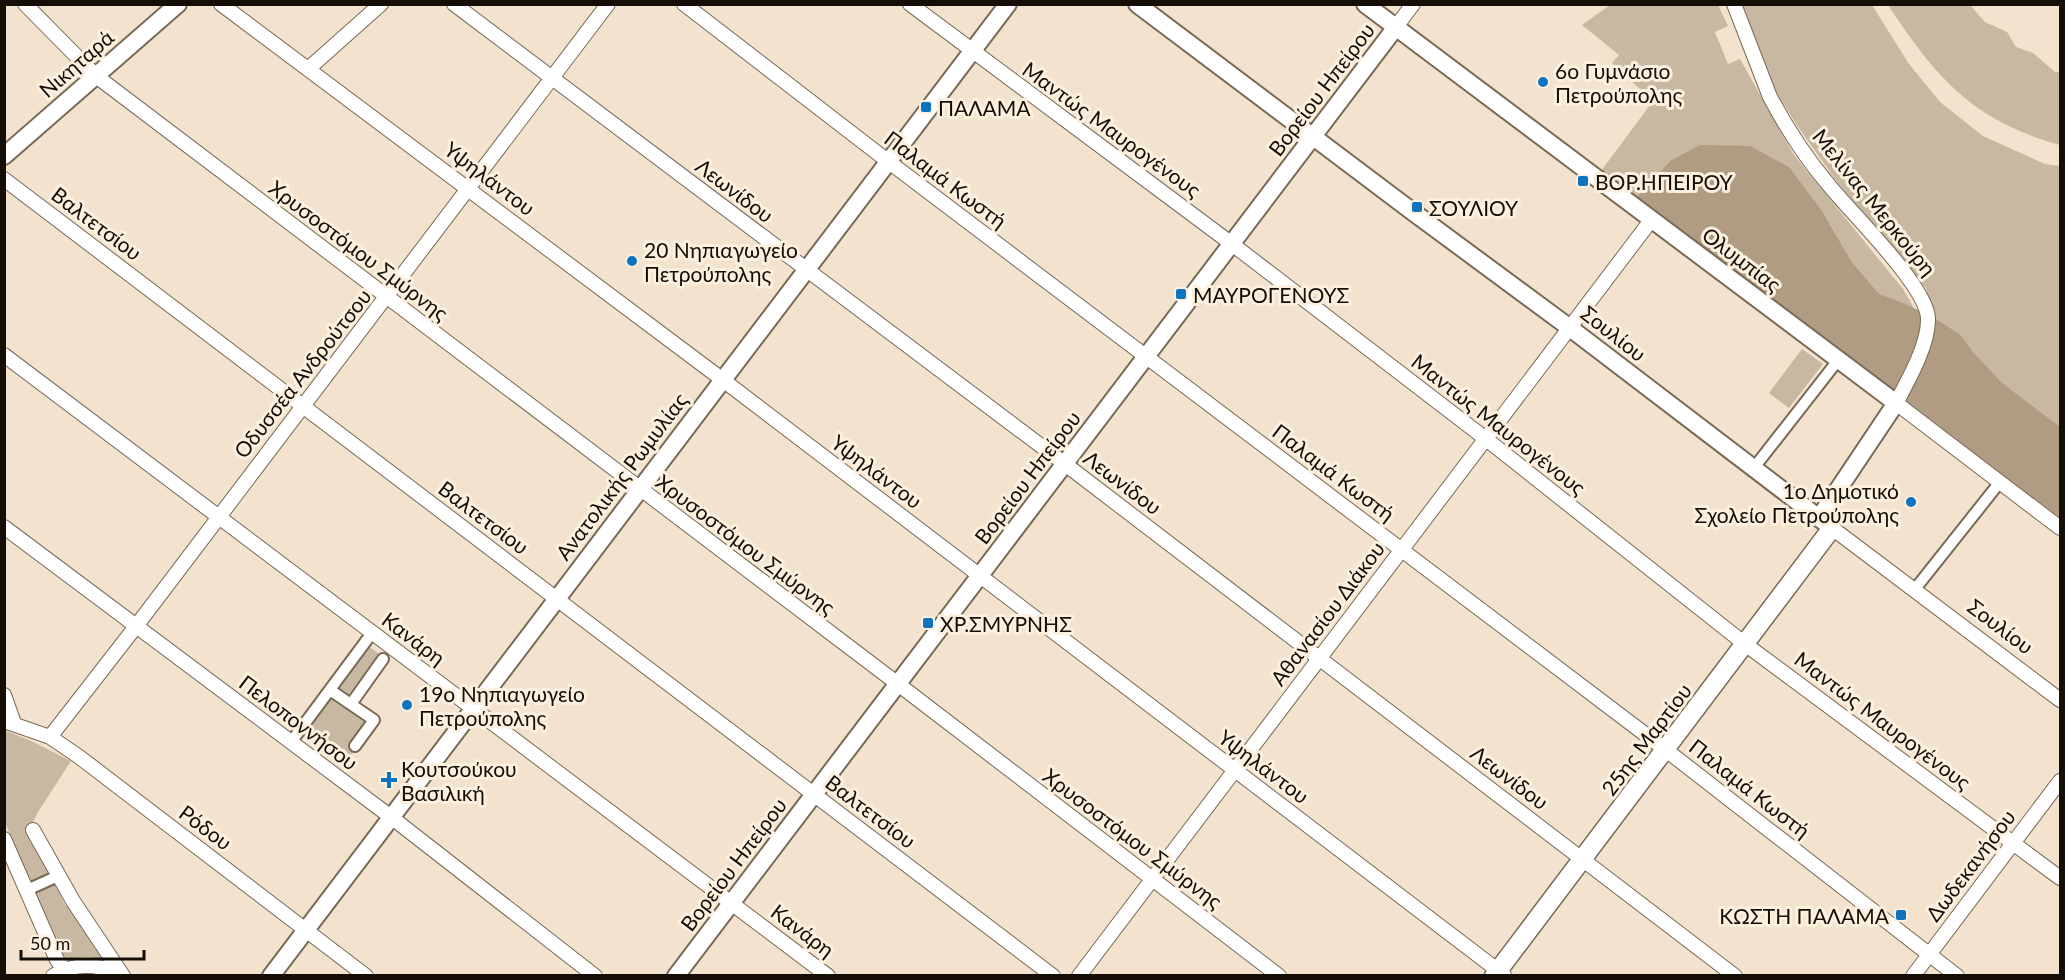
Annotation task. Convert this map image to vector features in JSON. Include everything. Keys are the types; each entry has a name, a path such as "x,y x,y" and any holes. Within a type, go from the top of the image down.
{"main road":[{"name":"25ης Μαρτίου","path":"1499,974 1583,858 1745,644 1826,523"}],"street":[{"name":"Χρυσοστόμου Σμύρνης","path":"26,4 96,76 1279,975"},
{"name":"Νικηταρά","path":"4,156 178,4"},
{"name":"Υψηλάντου","path":"221,4 723,380 1499,974"},
{"path":"308,69 381,4"},
{"name":"Λεωνίδου","path":"454,4 1065,464 1735,975"},
{"name":"Οδυσσέα Ανδρούτσου","path":"50,737 608,4"},
{"name":"Παλαμά Κωστή","path":"684,4 889,162 1666,750 1957,975"},
{"name":"Μαντώς Μαυρογένους","path":"910,4 1232,244 1486,439 1745,644 2061,878"},
{"name":"Ανατολικής Ρωμυλίας","path":"271,975 1008,4"},
{"name":"Σουλίου","path":"1137,4 1570,327 1753,469 2061,700"},
{"name":"Ολυμπίας","path":"1365,4 2061,528"},
{"name":"Βορείου Ηπείρου","path":"676,975 1413,4"},
{"name":"Μελίνας Μερκούρη","path":"1734,4 1777,110 1828,184 1887,251 1920,293 1928,321 1926,333 1896,403 1826,523"},
{"name":"Βαλτετσίου","path":"4,179 1053,975"},
{"name":"Αθανασίου Διάκου","path":"1079,975 1653,219"},
{"name":"Κανάρη","path":"4,355 828,975"},
{"path":"1753,469 1839,359"},
{"path":"1915,589 2000,482"},
{"name":"Πελοποννήσου","path":"4,527 391,817 595,975"},
{"path":"291,742 372,633"},
{"path":"351,704 383,659"},
{"path":"330,690 374,720 355,746"},
{"name":"Ρόδου","path":"4,695 9,722 50,737 78,756 366,975"},
{"name":"Δωδεκανήσου","path":"1913,975 2061,781"},
{"path":"33,830 58,876 121,974"},
{"path":"4,839 62,973 84,966 105,968 121,974"},
{"path":"27,890 58,876"}],"shaded area":[{"path":"1610,5 1718,5 1728,26 1715,32 1728,64 1740,59 1794,155 1903,289 1914,308 1879,294 1852,262 1822,211 1670,161 1637,197 1601,171 1653,101 1612,63 1619,55 1582,25"},
{"path":"1738,5 1872,5 1909,64 1940,102 1983,136 2045,164 2060,166 2060,478 1961,335 1932,318 1926,288 1835,179 1798,127 1772,86"},
{"path":"1888,5 1970,5 1985,22 2007,32 2016,47 2033,53 2055,72 2060,72 2060,145 2003,123 1959,93 1923,54"},
{"path":"1700,145 1750,146 1789,167 1822,211 1852,262 1879,294 1908,305 1961,335 1973,352 2002,383 2060,427 2060,518 1637,197 1670,161"},
{"path":"1802,349 1823,364 1789,408 1769,393"},
{"path":"367,645 386,659 354,703 377,720 343,765 301,734"},
{"path":"4,730 71,761 29,830 65,905 76,914 106,959 66,957 52,942 5,822"}],"place":[{"name":"6ο Γυμνάσιο Πετρούπολης","path":"1543,82"},
{"name":"ΠΑΛΑΜΑ","path":"926,107"},
{"name":"ΒΟΡ.ΗΠΕΙΡΟΥ","path":"1583,181"},
{"name":"ΣΟΥΛΙΟΥ","path":"1417,207"},
{"name":"20 Νηπιαγωγείο Πετρούπολης","path":"632,261"},
{"name":"ΜΑΥΡΟΓΕΝΟΥΣ","path":"1181,294"},
{"name":"1ο Δημοτικό Σχολείο Πετρούπολης","path":"1911,502"},
{"name":"ΧΡ.ΣΜΥΡΝΗΣ","path":"928,623"},
{"name":"19ο Νηπιαγωγείο Πετρούπολης","path":"407,705"},
{"name":"Κουτσούκου Βασιλική","path":"389,780"},
{"name":"ΚΩΣΤΗ ΠΑΛΑΜΑ","path":"1901,915"}]}
